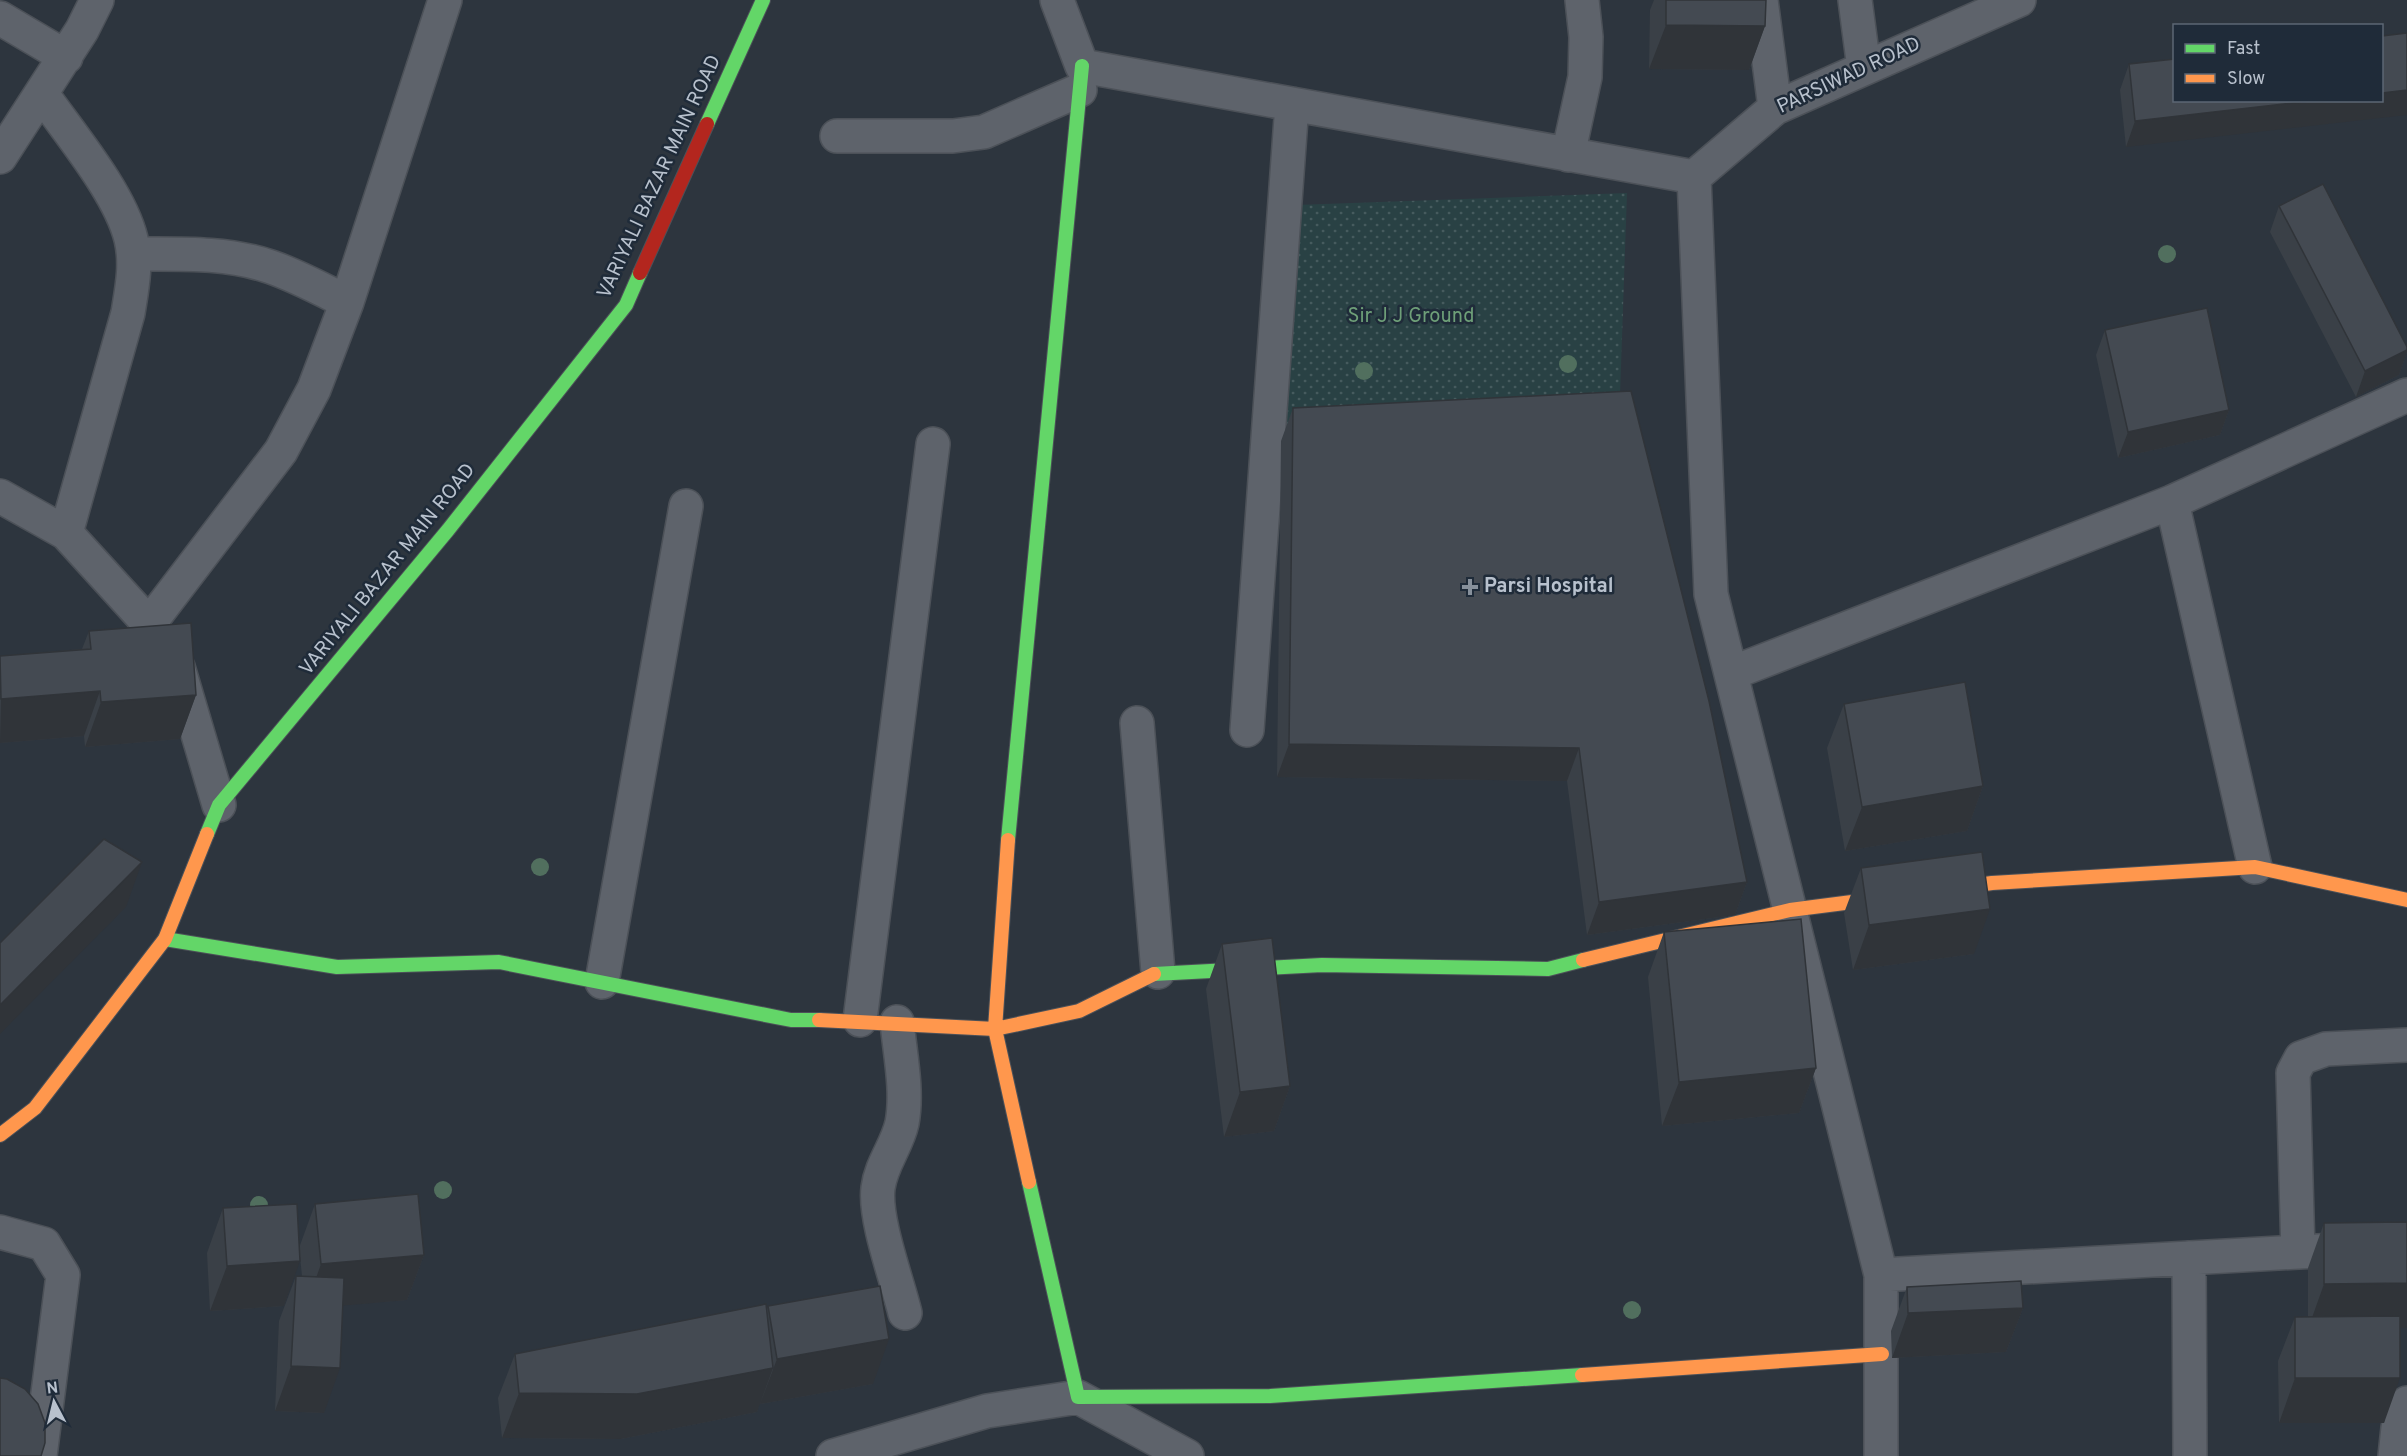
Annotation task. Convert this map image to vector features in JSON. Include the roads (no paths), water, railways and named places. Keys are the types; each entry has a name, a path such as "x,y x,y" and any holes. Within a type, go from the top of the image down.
{"street":[{"path":"0,157 66,57 97,0"},
{"path":"149,624 281,452 314,389 347,302 445,0"},
{"name":"VARIYALI BAZAR MAIN ROAD","path":"0,1135 35,1108 165,939 219,805 448,530 626,305 763,0"},
{"path":"1057,0 1081,78 1006,858 994,1029 1078,1397 1187,1456"},
{"path":"1568,155 1585,77 1582,0"},
{"path":"1761,0 1775,108"},
{"path":"1855,0 1864,68"},
{"name":"PARSIWAD ROAD","path":"1694,177 1775,108 2019,0"},
{"path":"0,18 66,57"},
{"path":"837,136 953,136 984,132 1081,78 1292,104 1694,177 1711,594 1881,1275 1881,1456"},
{"path":"42,94 117,203 131,238 134,254 134,275 128,312 66,533"},
{"path":"1247,730 1292,104"},
{"path":"134,254 200,255 238,259 272,267 347,302"},
{"path":"1732,673 2172,502 2407,395"},
{"path":"860,1020 933,444"},
{"path":"0,496 66,533 149,624 178,667 219,805"},
{"path":"2172,502 2255,867"},
{"path":"603,982 686,506"},
{"path":"1137,723 1158,972"},
{"path":"1932,891 1992,883 2255,867 2407,900"},
{"path":"165,939 337,967 499,962 791,1020 860,1020 994,1029 1079,1011 1158,972 1322,965 1548,969 1790,910 1909,894"},
{"path":"897,1022 903,1100 902,1122 882,1171 878,1188 878,1209 905,1313"},
{"path":"2298,1252 2293,1073 2301,1058 2326,1049 2407,1045"},
{"path":"0,1232 44,1244 63,1275 44,1456"},
{"path":"1881,1275 2407,1246"},
{"path":"2188,1258 2190,1456"},
{"path":"833,1456 987,1411 1078,1397 1270,1396 1882,1354"},
{"path":"2395,1456 2398,1428 2407,1403"}],"place":[{"name":"Parsi Hospital","path":"1470,587"}],"park label":[{"name":"Sir J J Ground","path":"1411,317"}]}
